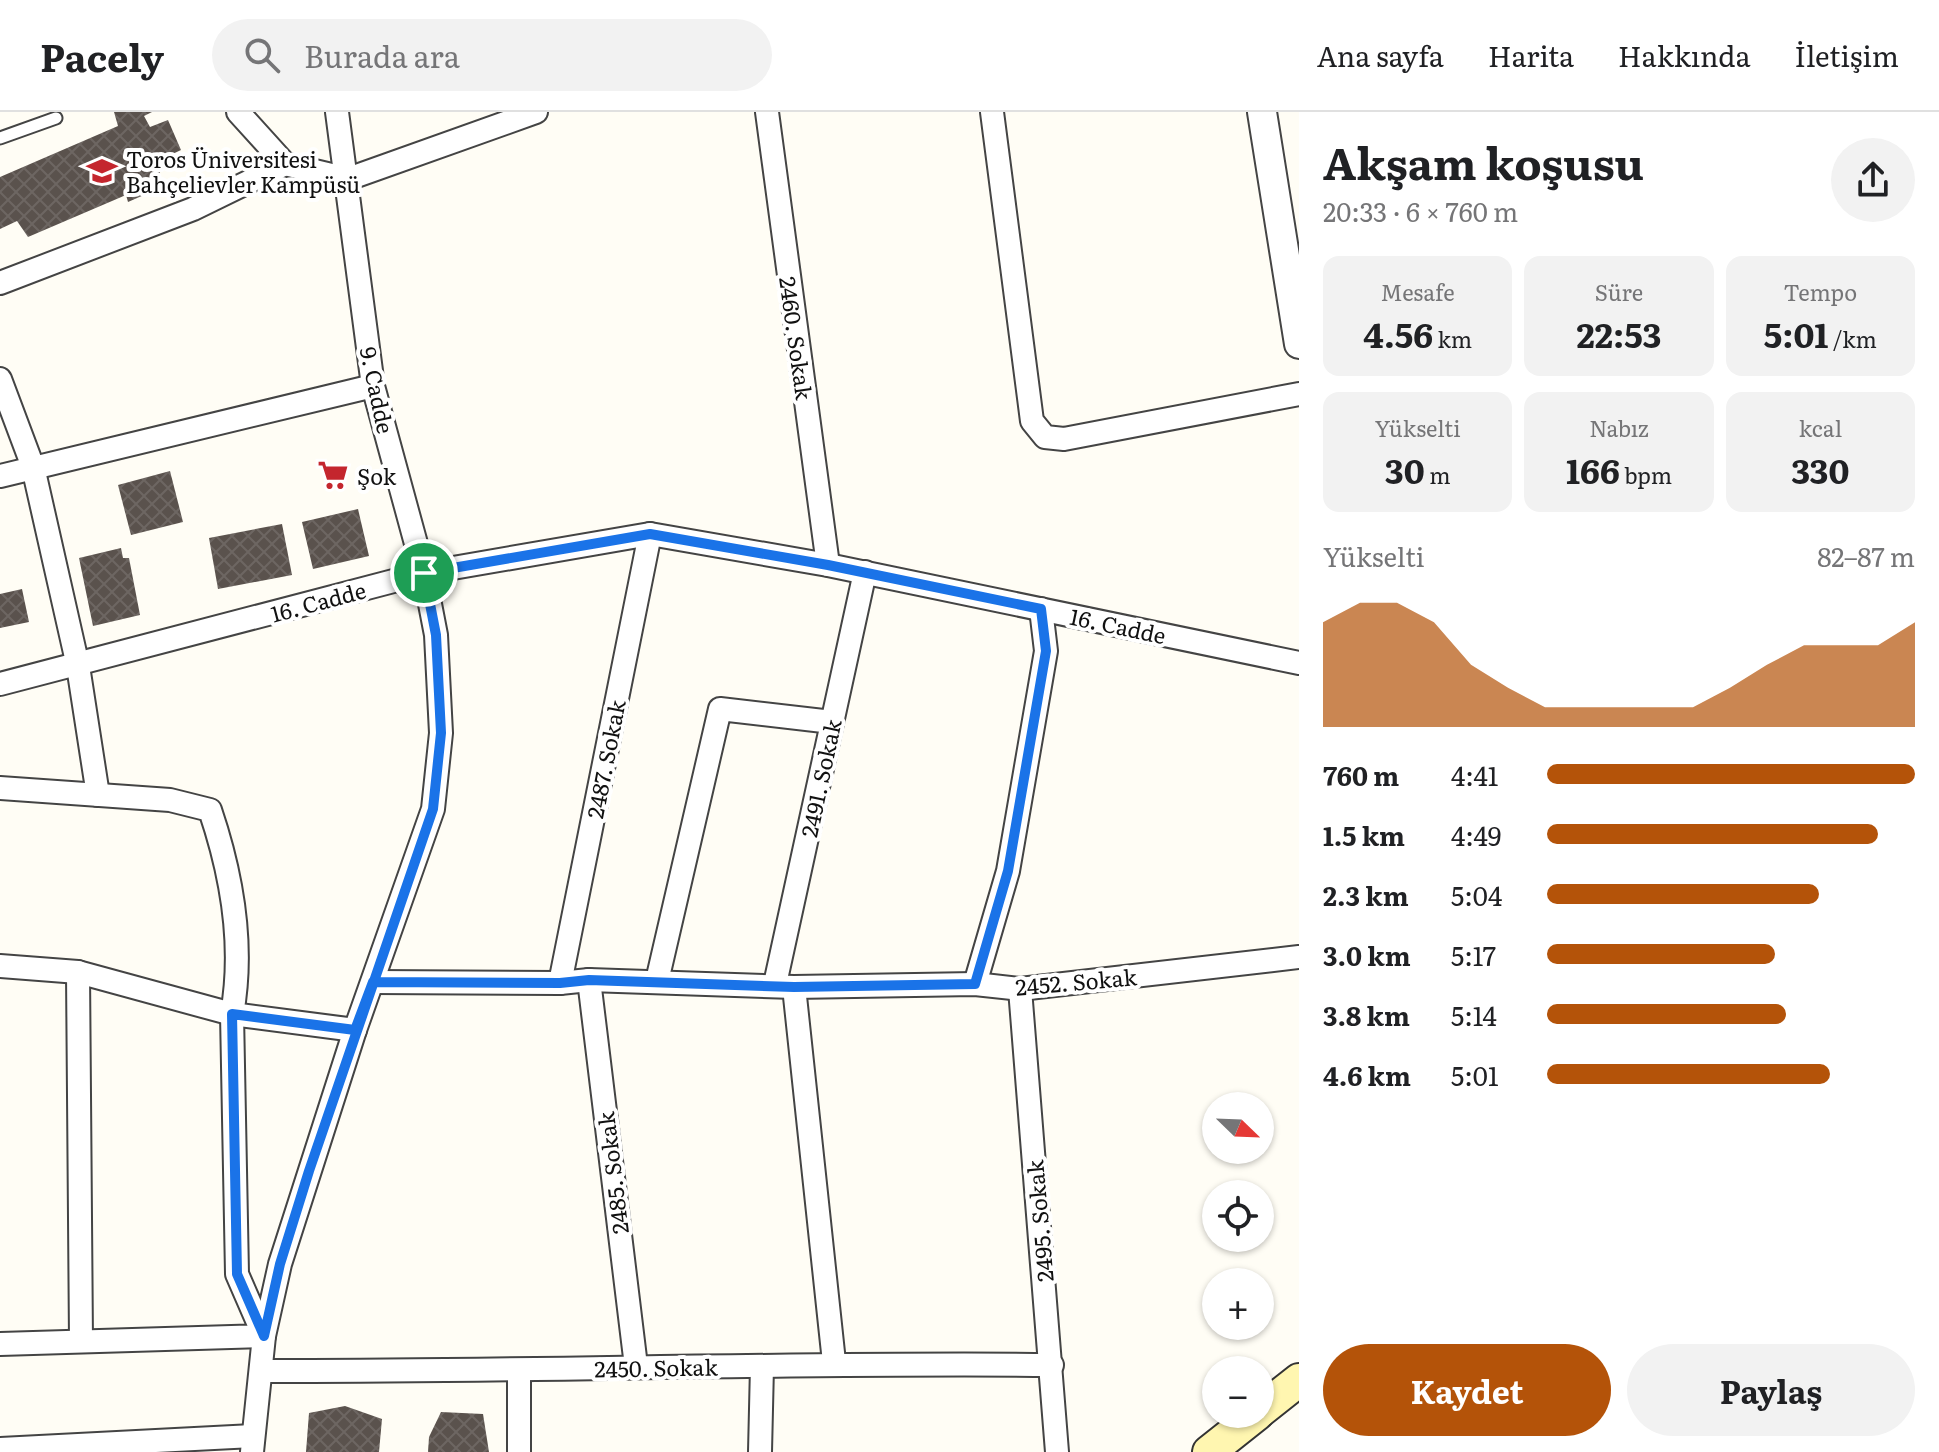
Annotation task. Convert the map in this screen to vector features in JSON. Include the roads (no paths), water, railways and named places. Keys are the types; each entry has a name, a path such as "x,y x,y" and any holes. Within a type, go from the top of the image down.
{"main road":[{"path":"1274,1400 1299,1380"},
{"path":"1209,1452 1239,1428"}],"street":[{"path":"238,112 285,164 348,179 536,112"},
{"name":"9. Cadde","path":"252,1444 264,1336 280,1264 355,1030 433,809 441,733 436,635 424,573 373,386 337,112"},
{"name":"2460. Sokak","path":"767,112 828,565"},
{"path":"992,112 1032,421 1045,437 1064,439 1299,394"},
{"path":"1262,112 1299,344"},
{"path":"0,283 193,209 285,164"},
{"path":"0,379 33,467 78,666 98,795"},
{"path":"0,476 373,386"},
{"name":"16. Cadde","path":"0,684 424,573 650,534 865,572 1299,663"},
{"name":"2487. Sokak","path":"560,983 650,534"},
{"name":"2491. Sokak","path":"834,1362 784,986 832,722 865,572"},
{"path":"975,984 1010,856 1046,651 1041,609"},
{"path":"657,981 720,709 832,722"},
{"path":"0,788 170,800 210,810 225,857 239,975 232,1014 237,1274 264,1336 0,1344"},
{"name":"2452. Sokak","path":"373,982 560,983 589,980 784,986 975,984 1020,989 1299,957"},
{"path":"0,966 78,972 232,1014 355,1030"},
{"path":"78,972 81,1341"},
{"name":"2485. Sokak","path":"589,980 636,1366"},
{"name":"2495. Sokak","path":"1020,989 1057,1452"},
{"name":"2450. Sokak","path":"261,1371 519,1372 834,1362 1052,1365"},
{"path":"760,1452 762,1366"},
{"path":"519,1372 519,1452"},
{"path":"0,1449 252,1444"}],"lane":[{"path":"0,138 56,118"}],"place":[{"name":"Toros Üniversitesi Bahçelievler Kampüsü","path":"102,171"},
{"name":"Şok","path":"333,475"}]}
